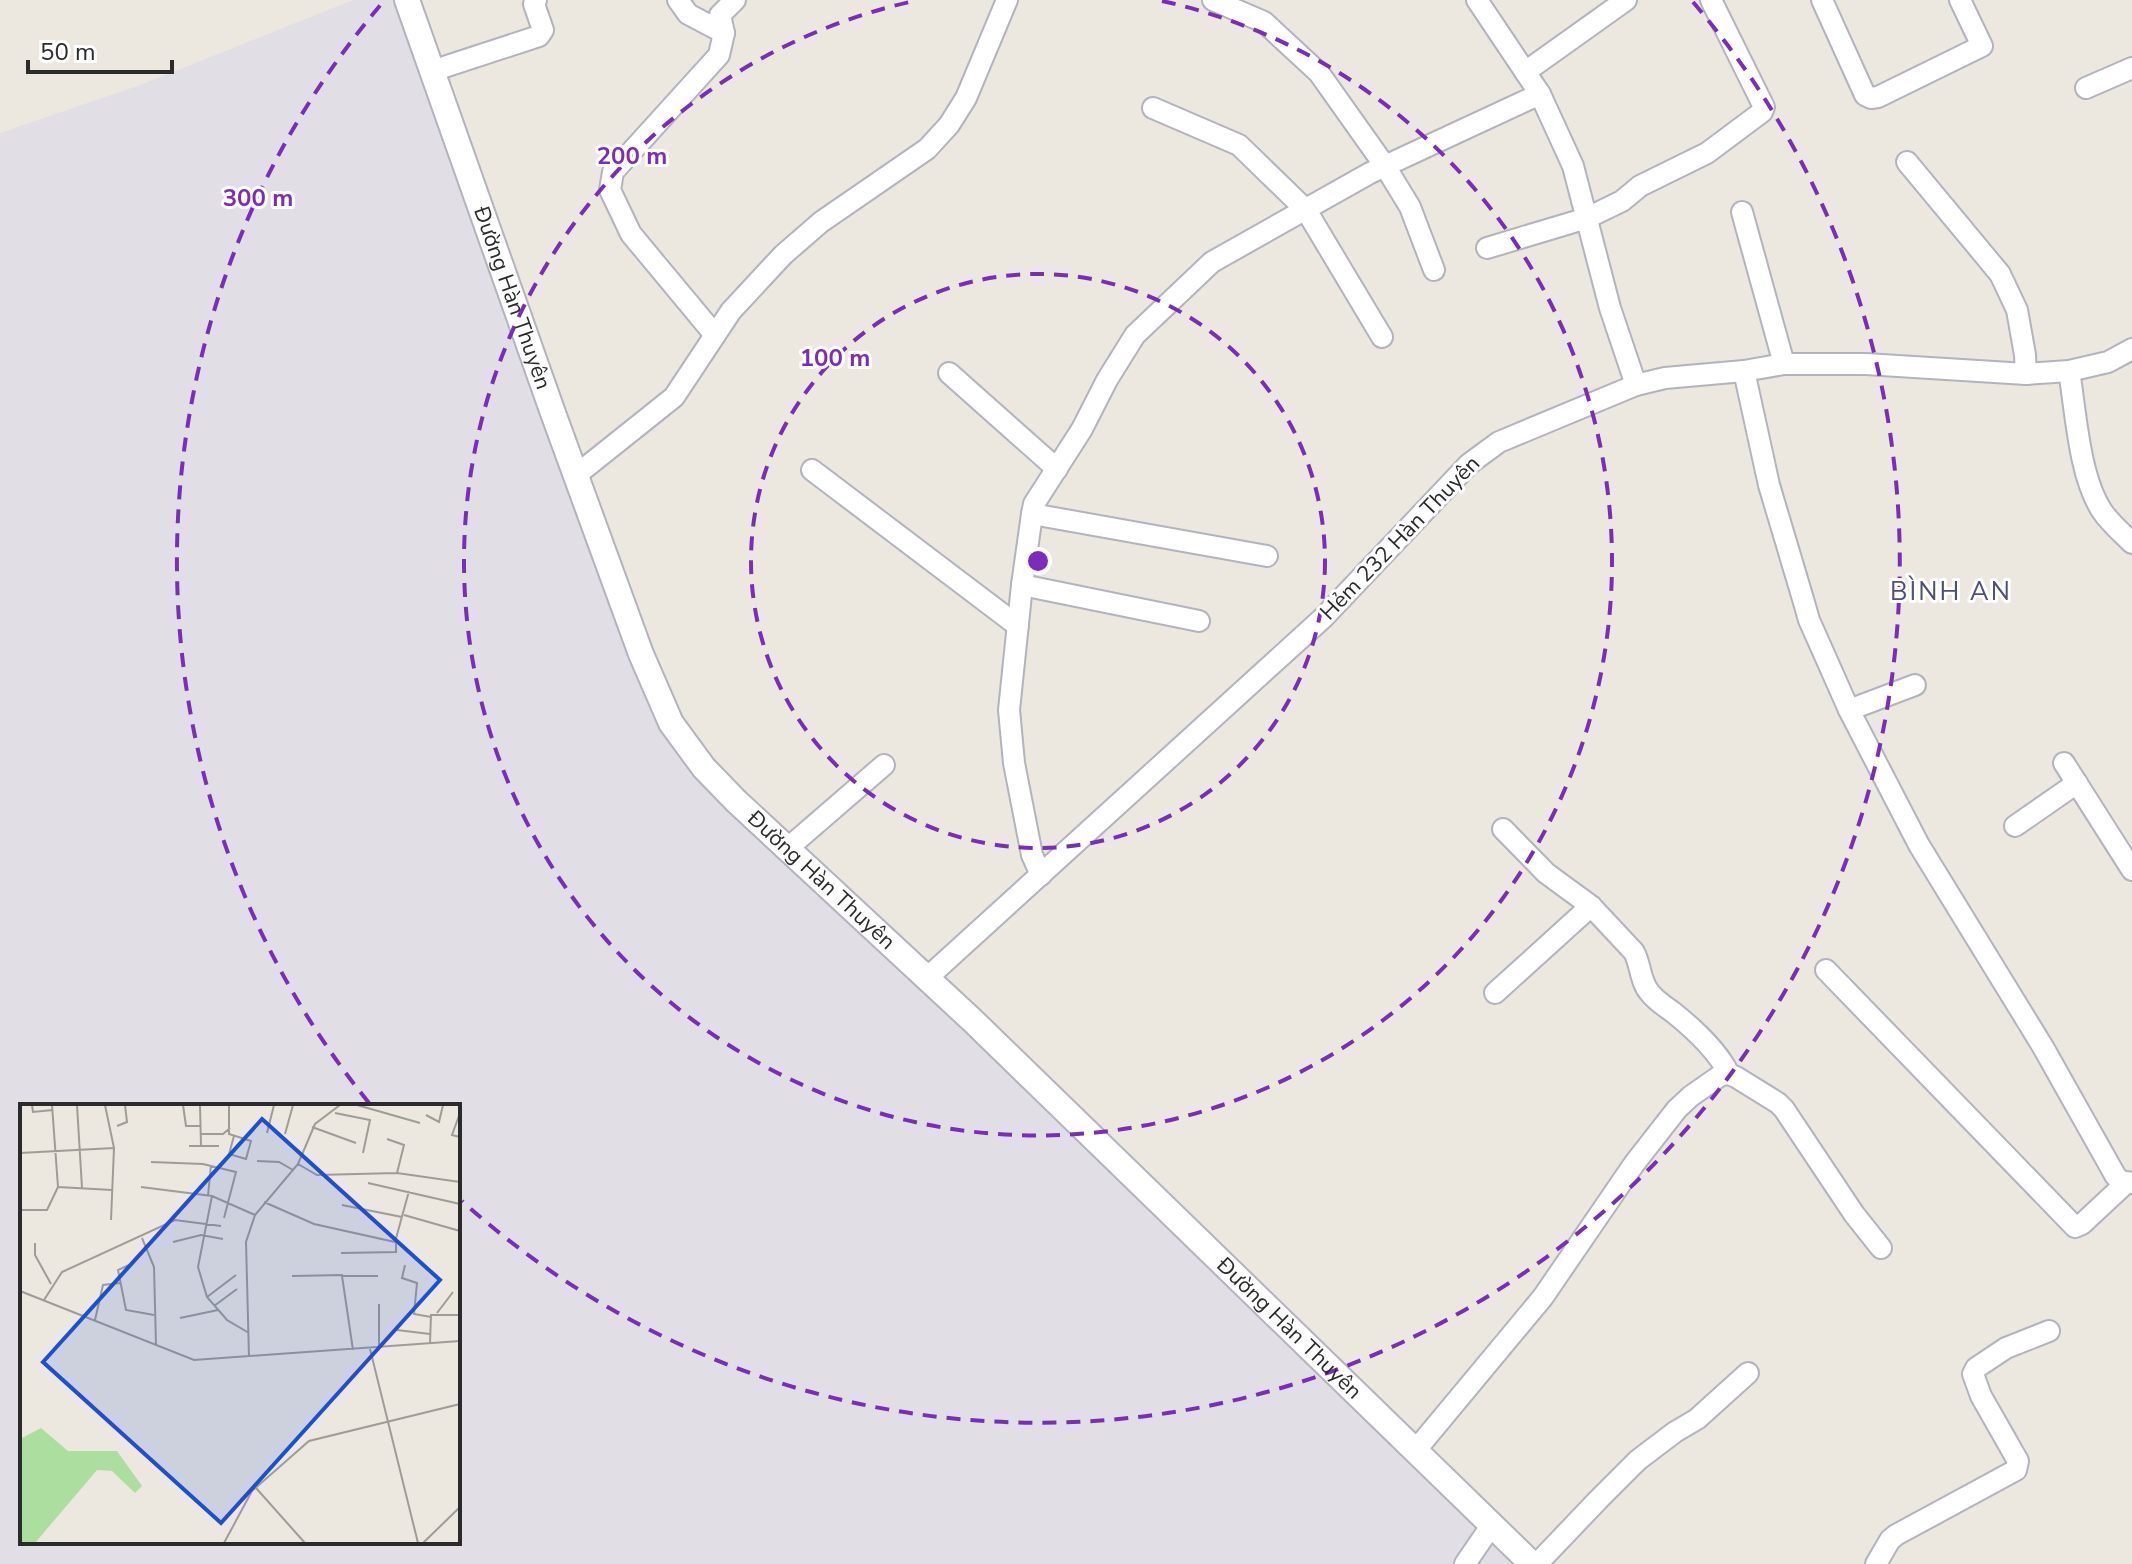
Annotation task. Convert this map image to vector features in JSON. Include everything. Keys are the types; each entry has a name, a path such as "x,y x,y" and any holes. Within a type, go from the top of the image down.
{"street":[{"name":"Đường Hàn Thuyên","path":"407,0 575,476 641,654 671,723 704,768 927,978 1491,1526 1535,1564"},
{"path":"432,71 539,36 543,30 534,4 536,0"},
{"path":"678,0 688,14 724,33"},
{"path":"715,335 631,234 610,190 613,172 719,55 724,33 720,15 735,0"},
{"path":"575,476 674,397 731,311 783,255 821,222 927,149 949,125 966,98 1007,0"},
{"path":"1213,0 1264,22 1319,73 1410,207 1434,270"},
{"path":"1477,0 1540,94 1573,166 1610,308 1636,385"},
{"path":"1525,72 1626,0"},
{"path":"1487,248 1587,218 1622,201 1640,186 1707,153 1762,112 1764,107 1711,0"},
{"path":"1822,0 1865,95 1871,98 1982,46 1960,0"},
{"path":"2086,88 2132,68"},
{"path":"1041,875 1032,855 1014,763 1009,710 1032,514 1034,504 1082,429 1135,335 1212,262 1385,166 1540,94"},
{"path":"1153,108 1239,145 1306,210 1382,337"},
{"path":"1907,162 2000,274 2017,310 2026,374"},
{"path":"1742,212 1784,364"},
{"name":"Hẻm 232 Hàn Thuyên","path":"927,978 1324,617 1469,464 1499,442 1636,385 1665,378 1784,364 1866,364 2026,374 2069,371 2108,362 2132,349"},
{"path":"1744,371 1769,485 1809,620 1849,710 1919,845 2043,1047 2115,1175 2120,1181 2129,1183"},
{"path":"2069,371 2083,459 2092,491 2103,512 2132,543"},
{"path":"949,373 1057,469"},
{"path":"812,470 1018,626"},
{"path":"1032,514 1267,556"},
{"path":"1022,585 1199,621"},
{"path":"1849,710 1915,685"},
{"path":"2064,763 2132,870"},
{"path":"788,848 884,765"},
{"path":"2015,826 2077,783"},
{"path":"1503,829 1546,873 1591,906 1634,952 1643,982 1650,993 1688,1025 1722,1060 1729,1074 1784,1109 1854,1214 1881,1248"},
{"path":"1495,993 1591,906"},
{"path":"1826,970 2075,1227 2129,1183"},
{"path":"1415,1451 1543,1297 1634,1164 1677,1109 1712,1081 1729,1074"},
{"path":"1876,1564 1896,1535 2016,1470 2018,1461 1981,1396 1973,1374 1976,1368 2006,1348 2049,1331"},
{"path":"1535,1564 1638,1460 1697,1419 1748,1373"},
{"path":"1465,1564 1491,1526"}],"shaded area":[{"path":"353,0 396,0 662,728 964,1028 1516,1564 0,1564 0,133 140,85"}],"district":[{"name":"BÌNH AN","path":"1951,591"}]}
